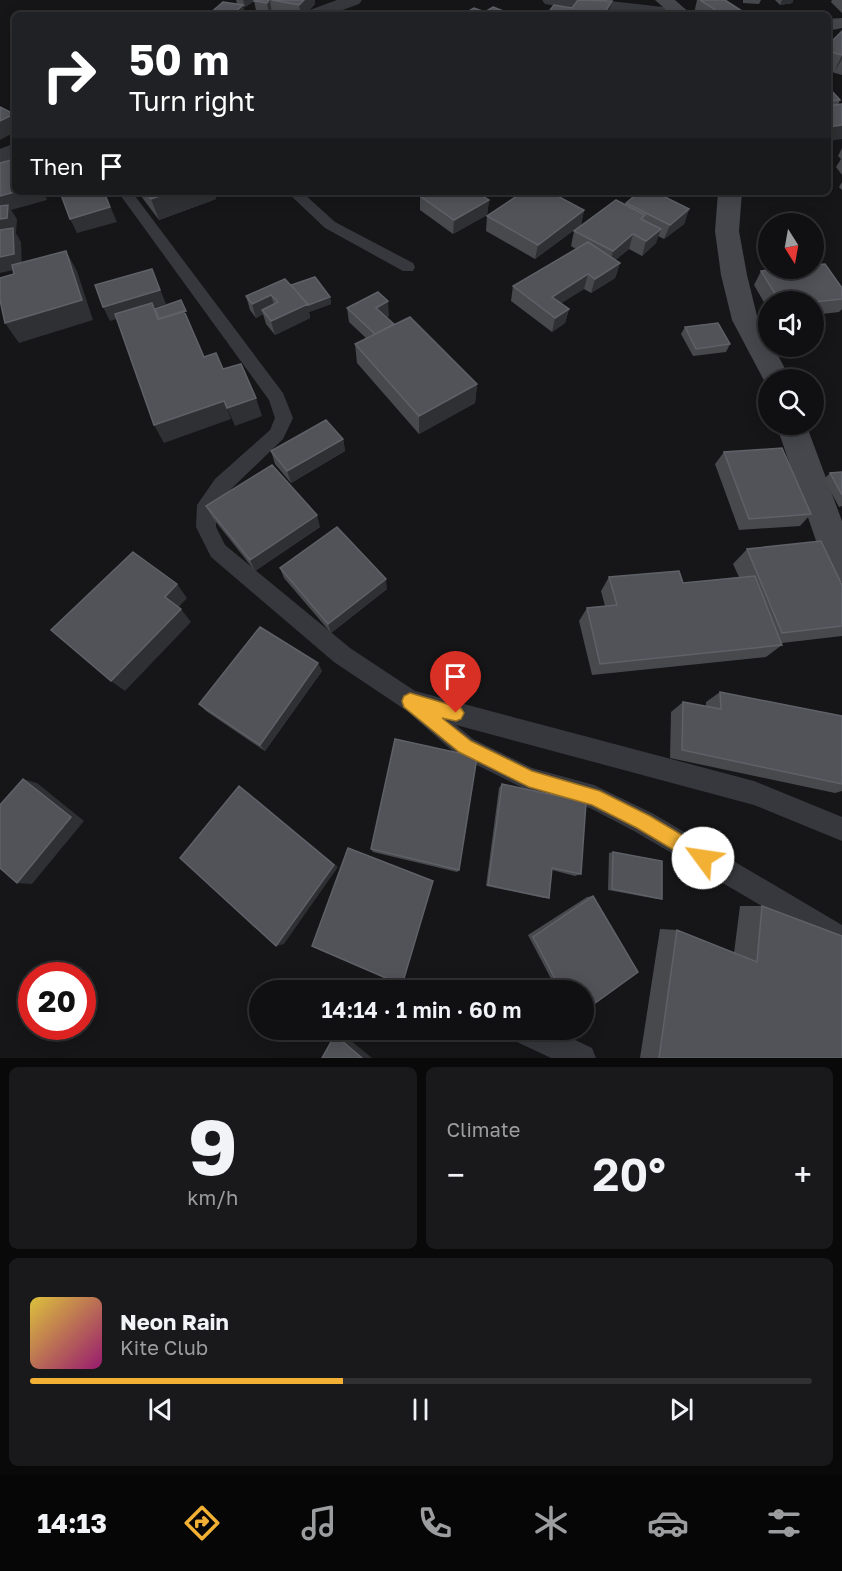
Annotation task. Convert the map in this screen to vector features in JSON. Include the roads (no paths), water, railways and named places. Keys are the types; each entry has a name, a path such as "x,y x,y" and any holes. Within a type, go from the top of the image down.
{"street":[{"path":"321,12 353,0"},
{"path":"551,0 663,12"},
{"path":"664,0 679,12"},
{"path":"730,195 727,231 734,275 745,320 771,369"},
{"path":"795,435 842,567"}],"lane":[{"path":"127,195 277,398 284,418 277,434 222,485 207,505 206,527 218,551 342,655 410,701 465,747 529,779 594,797 644,822 842,940"},
{"path":"297,195 330,225 408,267"},
{"path":"410,701 754,793 842,829"},
{"path":"544,1040 582,1058"}]}
